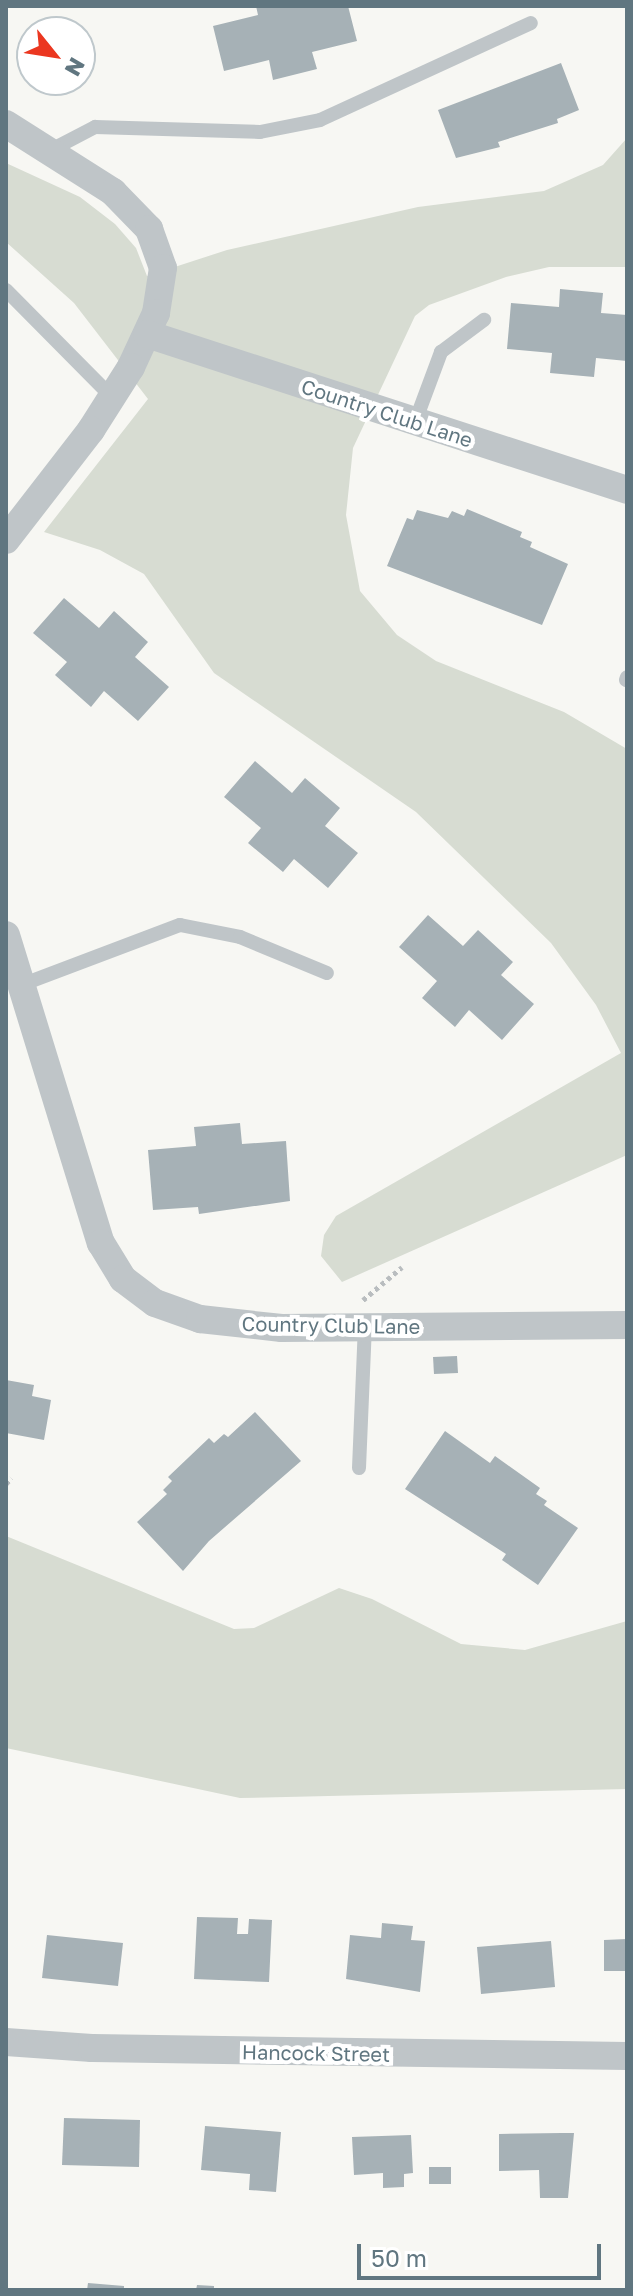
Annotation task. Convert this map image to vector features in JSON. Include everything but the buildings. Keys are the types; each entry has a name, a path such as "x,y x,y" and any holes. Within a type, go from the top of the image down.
{"street":[{"path":"6,124 113,192 159,247 162,293 147,334 113,398 6,540"},
{"name":"Country Club Lane","path":"147,334 627,490"},
{"name":"Country Club Lane","path":"6,935 101,1243 123,1279 155,1303 200,1319 282,1328 627,1325"},
{"name":"Hancock Street","path":"6,2042 92,2048 627,2056"}],"lane":[{"path":"51,150 95,127 260,132 320,120 531,23"},
{"path":"6,290 113,398"},
{"path":"415,422 441,352 484,320"},
{"path":"21,985 180,925 240,937 327,973"},
{"path":"359,1468 361,1326"}],"path":[{"path":"361,1326 369,1291 402,1267"},
{"path":"6,1484 11,1478"}],"shaded area":[{"path":"627,138 627,267 549,267 506,277 429,305 415,316 353,448 346,515 360,591 397,635 436,661 564,712 627,749 627,1155 342,1282 321,1256 324,1235 336,1216 621,1053 596,1005 551,943 416,812 214,673 144,574 100,550 44,532 148,399 74,303 6,242 6,163 80,197 115,224 136,248 147,276 227,250 418,207 544,191 603,165"},
{"path":"6,1536 234,1629 254,1628 339,1588 372,1599 461,1644 525,1650 627,1621 627,1789 240,1798 6,1748"}]}
